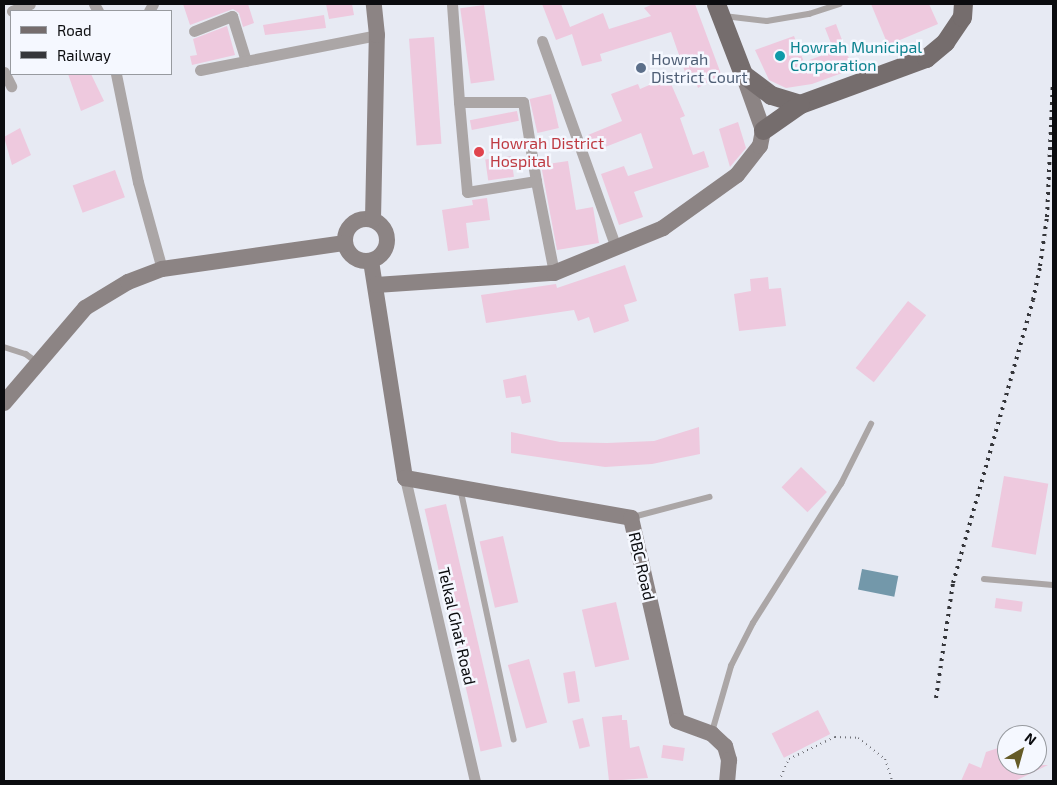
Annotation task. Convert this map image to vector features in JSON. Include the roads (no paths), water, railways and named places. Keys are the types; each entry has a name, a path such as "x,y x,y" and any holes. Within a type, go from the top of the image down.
{"main road":[{"path":"372,219 377,35 374,4"},
{"path":"763,130 800,104 926,58 945,42 962,17 963,4"},
{"path":"376,285 554,273 663,228 737,175 760,146 763,130 717,9"},
{"path":"743,74 771,95 800,104"},
{"path":"345,243 352,224 372,219"},
{"path":"345,243 357,260 371,261 383,254 388,241 384,228 372,219"},
{"path":"4,403 85,308 128,282 162,269 345,243"},
{"path":"371,261 405,478"},
{"name":"RBC Road","path":"405,478 460,486 631,518 678,720 712,734"},
{"path":"712,734 725,746 728,760 727,781"}],"street":[{"path":"16,10 30,4"},
{"path":"452,4 467,192 536,182"},
{"path":"194,31 232,16 246,61"},
{"path":"200,70 377,35"},
{"path":"542,41 616,248"},
{"path":"4,72 11,86"},
{"path":"116,75 138,182 162,269"},
{"path":"459,102 522,102 554,273"},
{"name":"Telkal Ghat Road","path":"405,478 475,781"}],"lane":[{"path":"717,9 767,21 809,14 839,4"},
{"path":"4,347 26,354 38,362"},
{"path":"712,734 731,666 753,623 841,484 871,424"},
{"path":"460,486 514,739"},
{"path":"631,518 709,497"},
{"path":"984,579 1053,585"}],"water":[{"path":"862,569 898,576 894,597 858,590"}],"railway":[{"path":"936,698 953,583 1033,300 1040,266 1047,217 1053,82"}],"place":[{"name":"Howrah Municipal Corporation","path":"780,56"},
{"name":"Howrah District Court","path":"641,68"},
{"name":"Howrah District Hospital","path":"479,152"}]}
